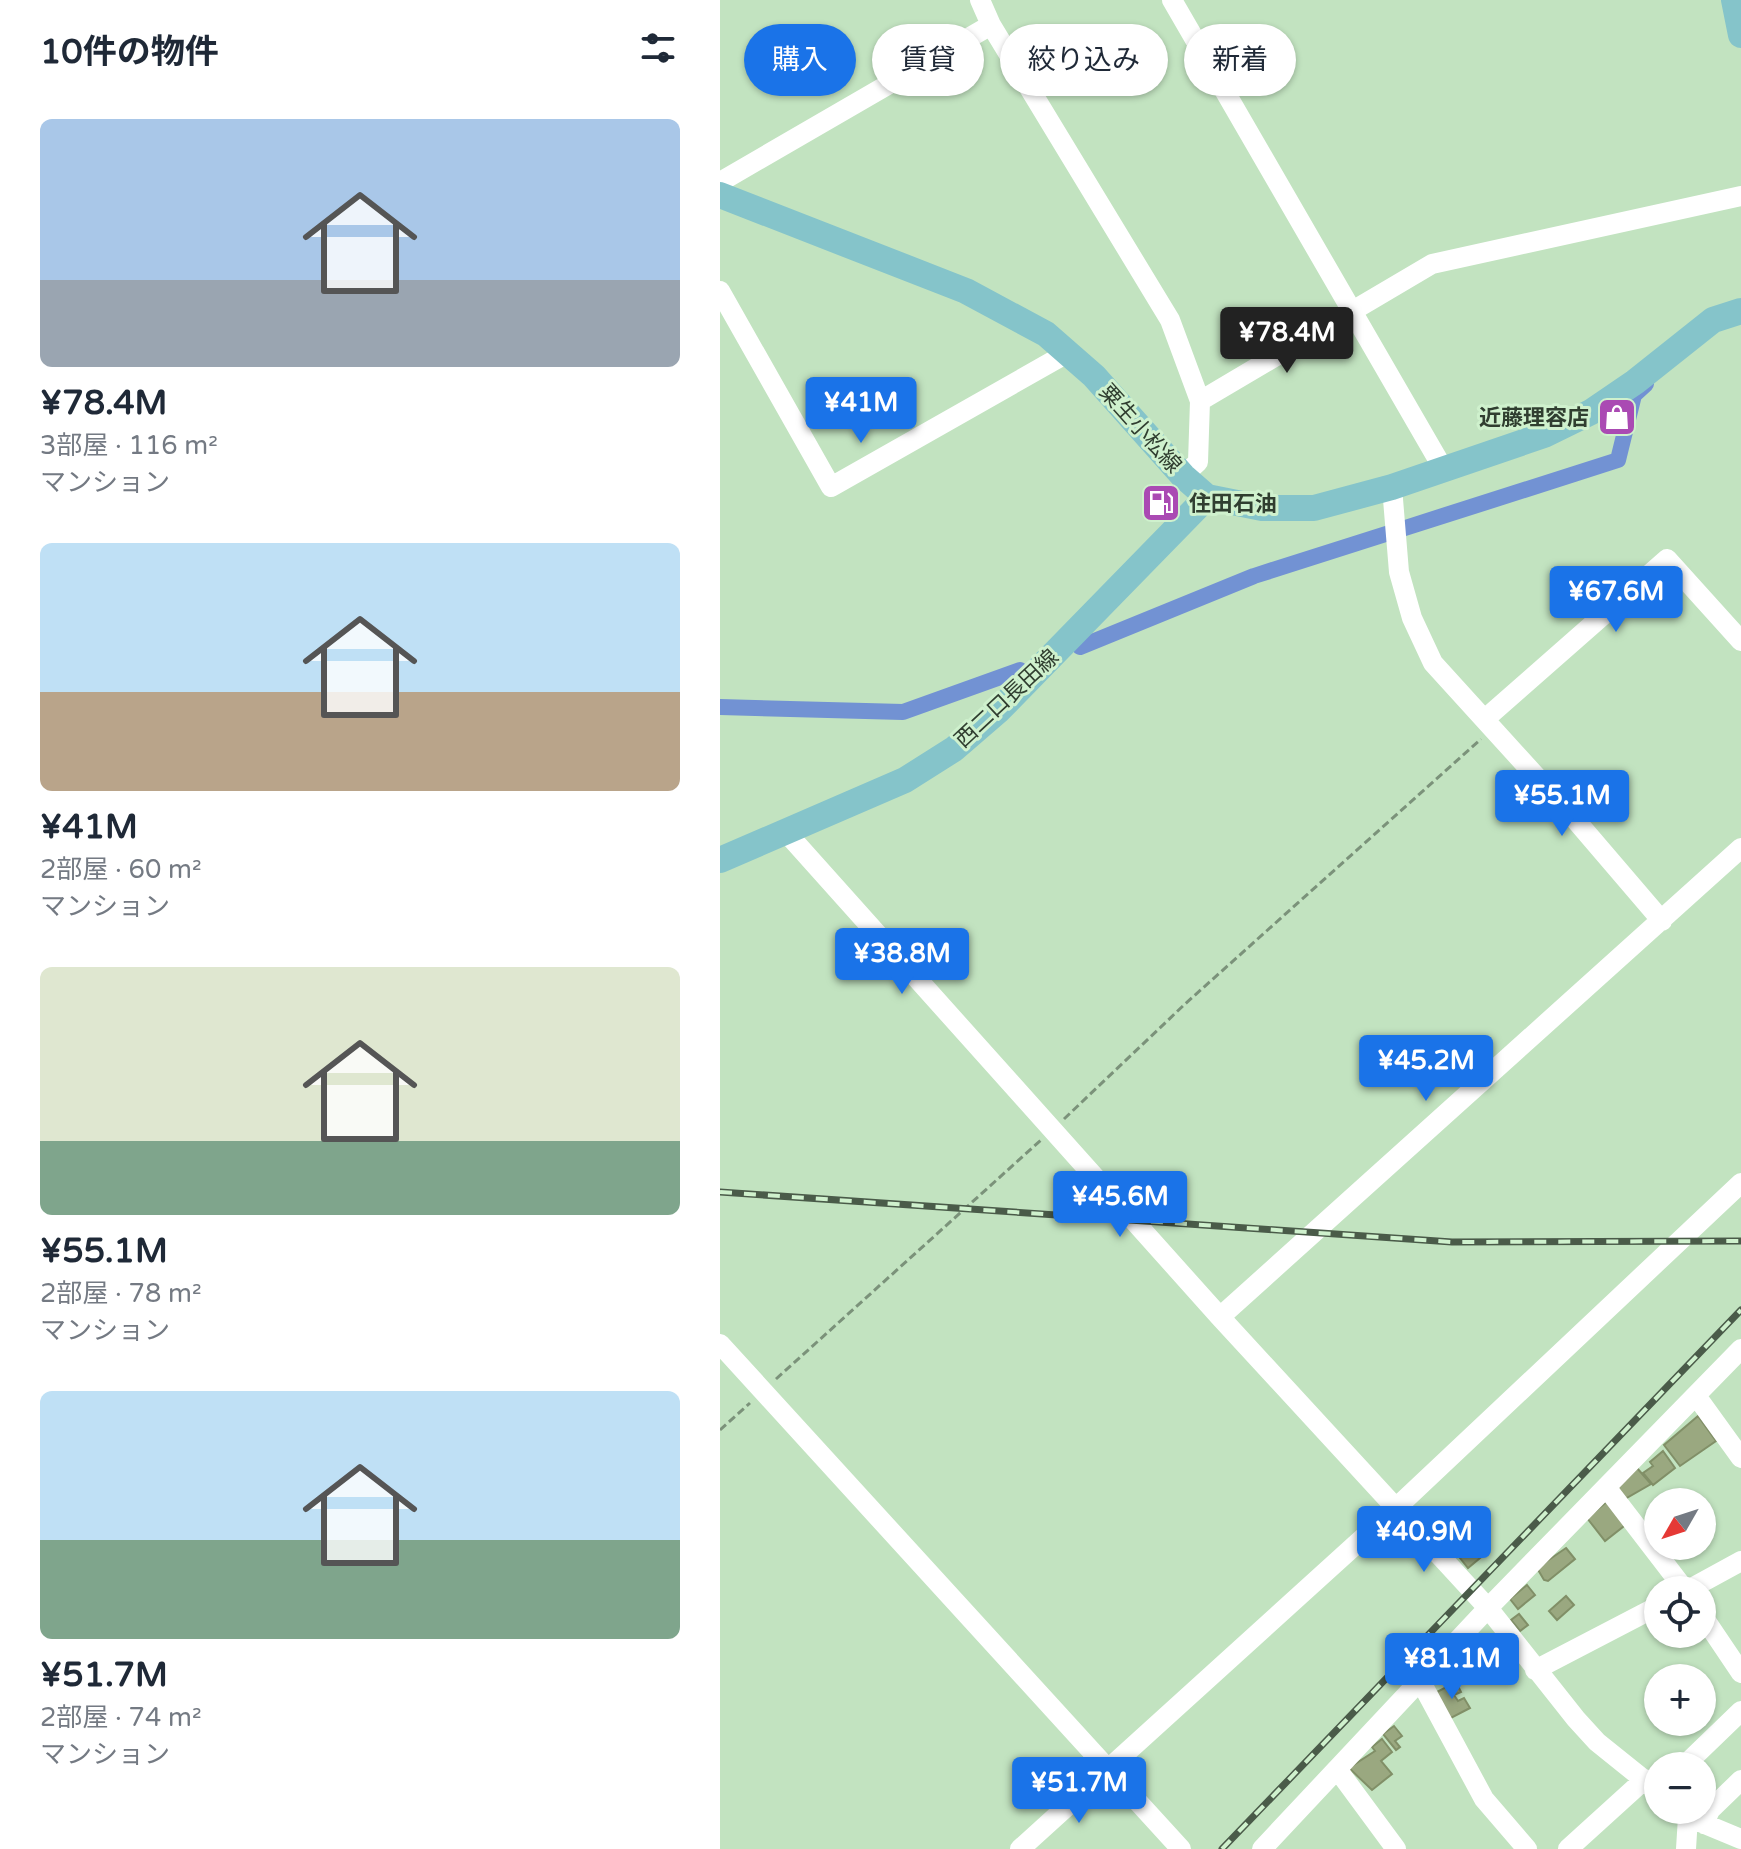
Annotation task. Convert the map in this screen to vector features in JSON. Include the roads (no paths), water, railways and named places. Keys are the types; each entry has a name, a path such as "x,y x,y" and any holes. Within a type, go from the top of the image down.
{"main road":[{"path":"1734,0 1741,35"},
{"name":"粟生小松線","path":"720,195 966,291 1046,334 1069,352 1183,476 1207,497"},
{"path":"1207,497 1289,510 1314,508 1444,470 1544,435 1591,412 1713,320 1741,311"},
{"name":"西二口長田線","path":"720,860 905,780 954,749 998,711 1207,497"}],"street":[{"path":"980,0 991,25 1170,320 1200,401 1198,462 1183,476"},
{"path":"1172,0 1444,470"},
{"path":"720,182 991,25"},
{"path":"1200,401 1432,264 1741,196"},
{"path":"720,291 831,487 1069,352"},
{"path":"1392,487 1399,572 1412,618 1433,663 1662,921"},
{"path":"1489,723 1667,559 1741,641"},
{"path":"785,831 1051,1131 1488,1608 1535,1670 1597,1742 1644,1779"},
{"path":"1220,1317 1741,848"},
{"path":"1020,1849 1396,1508 1741,1183"},
{"path":"720,1344 1181,1849"},
{"path":"1262,1849 1488,1608 1741,1349"},
{"path":"1697,1397 1741,1458"},
{"path":"1606,1487 1675,1576"},
{"path":"1713,1576 1741,1561"},
{"path":"1535,1670 1644,1613"},
{"path":"1716,1636 1741,1673"},
{"path":"1421,1682 1484,1799 1527,1849"},
{"path":"1699,1752 1741,1711"},
{"path":"1337,1769 1396,1849"},
{"path":"1716,1804 1741,1780"},
{"path":"1568,1849 1644,1796"},
{"path":"1686,1849 1690,1824"},
{"path":"1707,1824 1741,1839"}],"waterway":[{"path":"1402,529 1618,460 1634,395 1646,384"},
{"path":"1080,647 1254,576 1389,533"},
{"path":"720,707 903,712 1020,670"}],"railway":[{"path":"720,1192 1452,1242 1741,1241"},
{"path":"1222,1849 1741,1310"}],"place":[{"name":"近藤理容店","path":"1617,417"},
{"name":"住田石油","path":"1161,503"}]}
